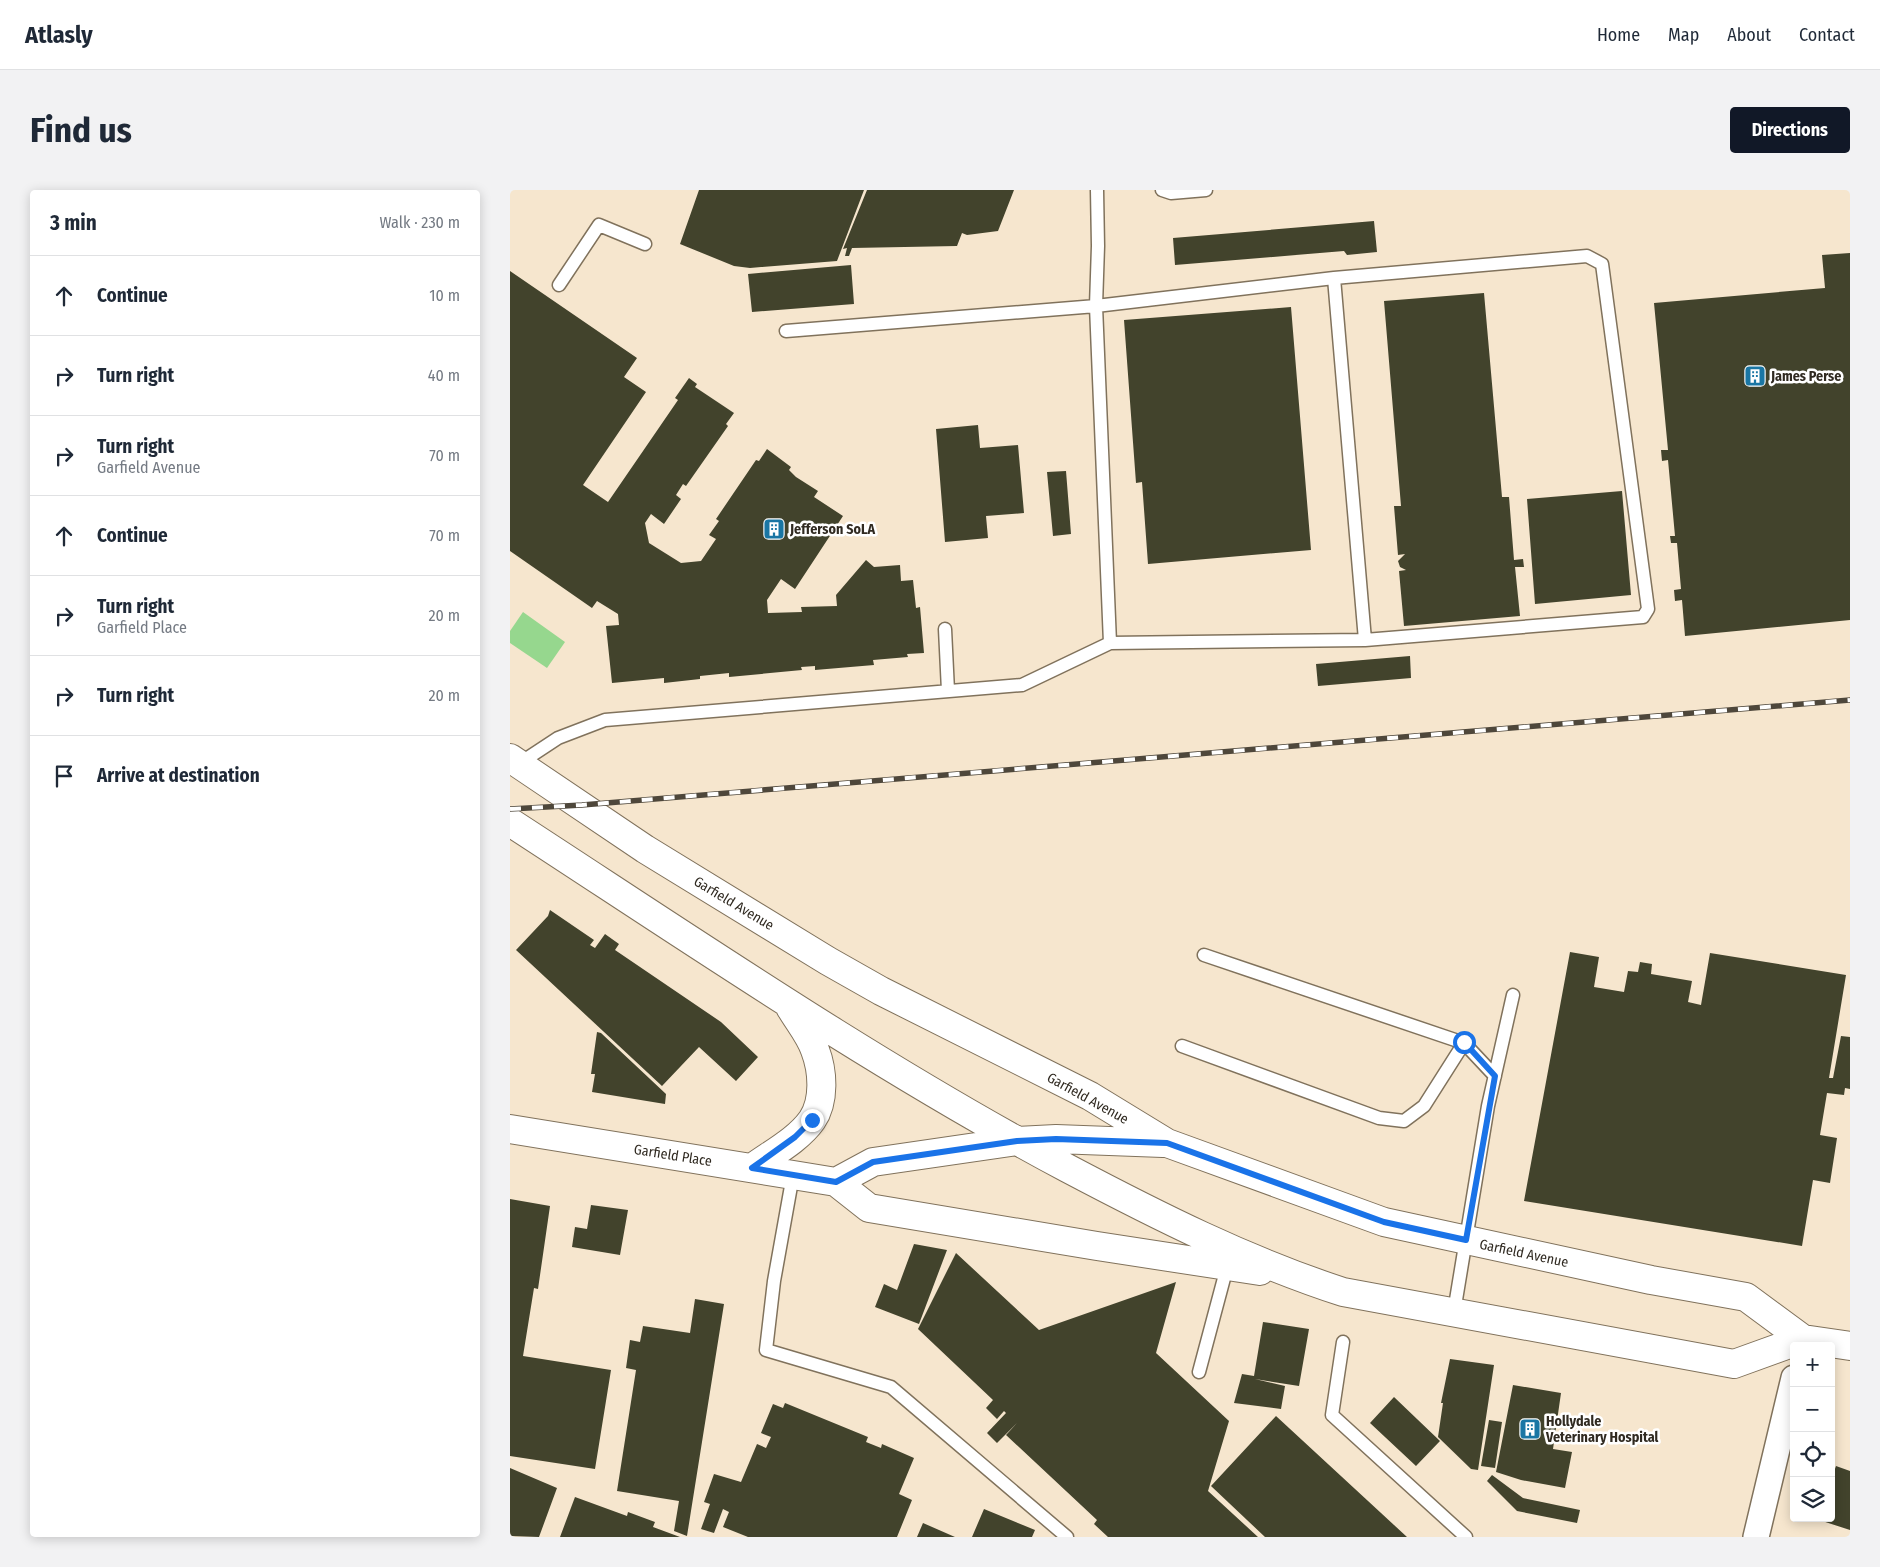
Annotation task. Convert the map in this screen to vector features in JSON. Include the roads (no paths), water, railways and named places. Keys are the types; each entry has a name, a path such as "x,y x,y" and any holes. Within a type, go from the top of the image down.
{"main road":[{"name":"Garfield Avenue","path":"513,765 828,961 924,1013 1090,1096 1167,1143 1384,1222 1651,1280 1746,1297 1802,1342"},
{"name":"Garfield Avenue","path":"510,822 788,1004 943,1100 1132,1203 1290,1275 1343,1292 1734,1364 1790,1346"},
{"path":"752,1168 795,1137 812,1120 819,1102 822,1080 815,1049 788,1004"},
{"name":"Garfield Place","path":"510,1128 836,1182"},
{"path":"1167,1143 1075,1139 1017,1141 873,1162 836,1182 869,1208 1290,1275"},
{"name":"Garfield Avenue","path":"1835,1345 1850,1346"}],"street":[{"path":"1756,1537 1792,1387"}],"lane":[{"path":"1097,190 1096,306 1110,643"},
{"path":"1162,190 1171,193 1206,190"},
{"path":"559,285 599,225 645,244"},
{"path":"513,765 558,738 606,720 1022,685 1110,643 1365,640 1643,617 1648,609 1602,264 1587,256 1334,278 1096,306 786,331"},
{"path":"1334,278 1365,640"},
{"path":"945,629 948,691"},
{"path":"1204,955 1464,1042 1495,1076"},
{"path":"1454,1312 1495,1076 1513,994"},
{"path":"1182,1046 1379,1118 1404,1120 1424,1106 1464,1042"},
{"path":"793,1175 774,1281 766,1350 891,1386 1067,1537"},
{"path":"1199,1372 1227,1266"},
{"path":"1343,1342 1332,1415 1466,1537"}],"railway":[{"path":"510,809 582,805 1850,700"}],"place":[{"name":"James Perse","path":"1755,376"},
{"name":"Jefferson SoLA","path":"774,529"},
{"name":"Hollydale Veterinary Hospital","path":"1530,1429"}]}
